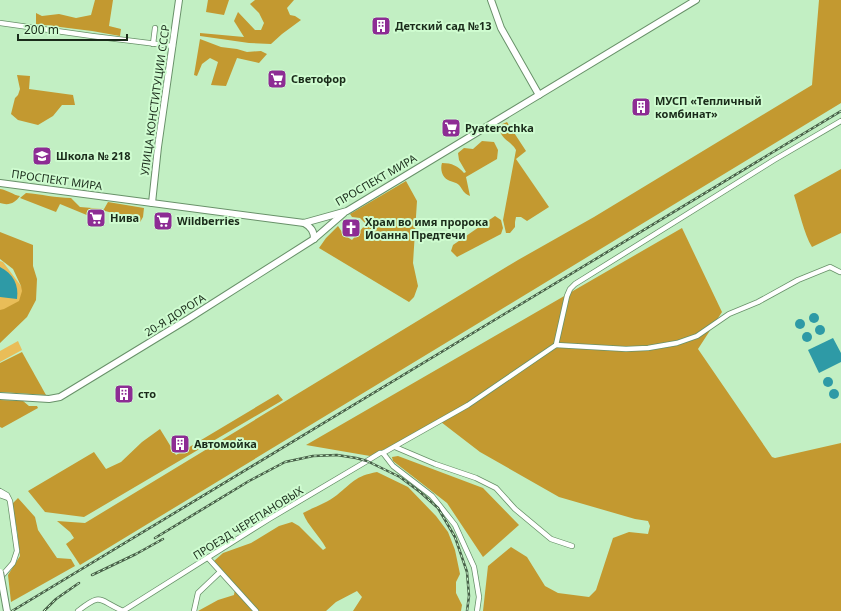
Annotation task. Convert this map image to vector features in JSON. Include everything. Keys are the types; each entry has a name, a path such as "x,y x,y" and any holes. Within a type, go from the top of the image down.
{"main road":[{"name":"УЛИЦА КОНСТИТУЦИИ СССР","path":"152,203 158,147 179,0"},
{"path":"491,0 501,28 540,95"},
{"name":"ПРОСПЕКТ МИРА","path":"0,183 304,223 347,211 696,0"},
{"name":"20-Я ДОРОГА","path":"0,396 49,399 60,397 188,319 314,239 347,211"},
{"path":"304,223 310,226 314,233 314,239"},
{"path":"0,572 7,611"}],"street":[{"path":"0,23 80,35 173,46"},
{"path":"153,44 155,28"},
{"path":"840,272 830,267 798,280 758,302 728,314 697,336 677,343 633,349 556,345 567,296 570,289 575,284 774,160 841,121"},
{"name":"ПРОЕЗД ЧЕРЕПАНОВЫХ","path":"78,611 93,600 98,599 103,600 113,607 123,611 269,519 380,453 395,447 468,405 556,345"},
{"path":"395,447 435,464 476,478 496,488 515,509 551,539 572,546"},
{"path":"383,453 393,466 432,496 454,525 474,566 479,597 477,611"},
{"path":"0,491 7,494 10,501 17,551 13,563 0,578"},
{"path":"0,495 6,497 10,501"},
{"path":"208,558 256,611"},
{"path":"194,611 198,593 220,572"}],"shaded area":[{"path":"95,0 113,0 109,26 121,29 120,36 36,24 36,13 42,16 59,14 76,18 91,15"},
{"path":"208,0 229,0 224,15 206,12"},
{"path":"255,0 294,0 287,8 290,15 301,20 271,44 249,43 200,36 200,33 244,37 234,21 238,12 255,30 261,30 264,23 259,13 250,4"},
{"path":"819,0 841,0 841,103 80,565 66,544 74,538 70,532 57,521 85,523 518,260 594,217 812,85"},
{"path":"200,39 221,47 247,52 261,51 267,54 259,63 237,58 226,86 211,85 218,62 210,58 202,64 197,76 194,75"},
{"path":"17,75 30,76 29,89 73,95 75,105 62,105 53,116 38,125 18,120 11,114 15,98 20,89"},
{"path":"507,122 526,151 516,159 549,207 527,221 521,217 516,217 515,227 510,233 506,233 503,220 516,150 504,138 498,126"},
{"path":"482,141 494,142 498,150 497,159 466,177 470,196 464,192 458,184 444,177 441,170 441,165 442,163 452,164 464,173 466,172 459,160 458,153 464,148 473,149"},
{"path":"841,169 841,233 812,247 804,229 794,195"},
{"path":"406,181 417,201 413,263 418,286 414,297 409,302 319,248 326,238 338,226 344,235 352,240 366,224 360,218 352,217 350,214"},
{"path":"0,189 20,196 12,203 0,203"},
{"path":"26,193 71,198 80,207 104,209 108,202 144,208 143,217 139,224 101,210 94,218 60,204 56,212 20,198"},
{"path":"495,216 501,220 503,228 501,234 457,257 451,251 453,245"},
{"path":"682,228 722,312 698,349 772,457 775,458 841,443 841,611 483,611 488,566 511,547 527,557 545,586 558,593 589,597 596,590 613,538 629,532 648,534 650,526 648,521 635,519 559,497 480,452 441,422 370,456 306,445"},
{"path":"0,232 33,245 33,266 37,279 36,300 27,317 0,343 0,310 19,301 22,291 13,269 0,259"},
{"path":"0,261 3,262 30,298 0,341"},
{"path":"18,341 22,350 0,362 0,351"},
{"path":"22,352 46,395 0,392 0,363"},
{"path":"278,394 283,400 84,517 45,512 28,491 94,452 106,469 121,462 142,442 160,429 176,455"},
{"path":"0,400 23,401 29,406 37,406 38,408 2,428 0,427"},
{"path":"398,456 483,488 519,525 483,557 447,503 393,461 392,457"},
{"path":"377,472 408,487 436,516 448,532 455,550 460,574 456,582 456,593 462,605 461,611 353,611 362,597 357,591 336,602 326,611 198,611 218,600 234,595 235,589 214,561 223,553 251,543 279,526 292,522 299,526 323,550 326,548 303,513 333,498 359,478"},
{"path":"18,498 35,517 38,530 57,558 71,559 75,566 11,602 8,575 20,556 12,504"}],"water":[{"path":"0,267 12,276 16,284 17,299 0,297"},
{"path":"814,313 819,318 814,323 809,318"},
{"path":"800,319 805,324 800,329 795,324"},
{"path":"820,325 825,330 820,335 815,330"},
{"path":"807,332 812,337 807,342 802,337"},
{"path":"833,338 841,353 841,362 819,373 808,350"},
{"path":"828,377 833,382 828,387 823,382"},
{"path":"834,389 839,394 834,399 829,394"}],"railway":[{"path":"12,611 841,111"},
{"path":"155,538 249,481 285,462 313,456 337,455 356,458 367,461 400,477 438,508 455,537 467,572 469,596 467,611"},
{"path":"92,575 163,539"},
{"path":"44,611 56,599 79,583"}],"place":[{"name":"Детский сад №13","path":"381,26"},
{"name":"Светофор","path":"277,79"},
{"name":"МУСП «Тепличный комбинат»","path":"641,107"},
{"name":"Pyaterochka","path":"451,128"},
{"name":"Школа № 218","path":"42,156"},
{"name":"Нива","path":"96,218"},
{"name":"Wildberries","path":"163,221"},
{"name":"Храм во имя пророка Иоанна Предтечи","path":"351,228"},
{"name":"сто","path":"124,394"},
{"name":"Автомойка","path":"180,444"}]}
